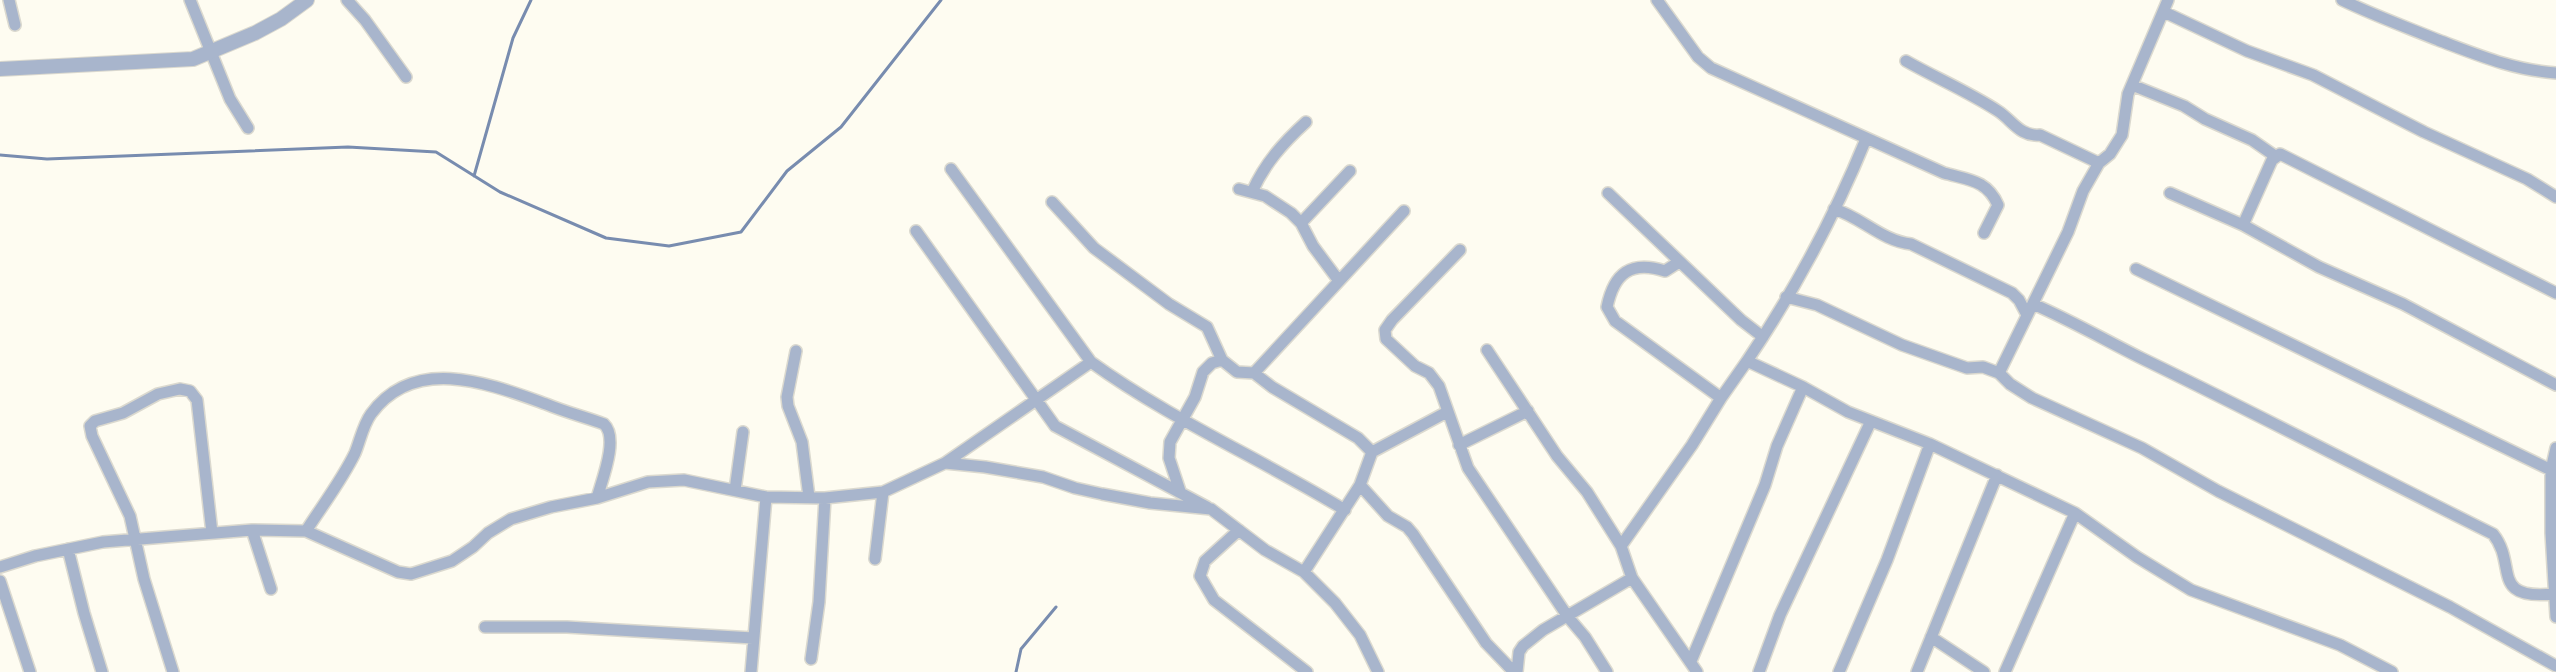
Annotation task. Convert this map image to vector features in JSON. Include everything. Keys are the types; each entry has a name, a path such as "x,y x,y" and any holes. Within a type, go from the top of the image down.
{"street":[{"path":"9,0 15,25"},
{"path":"190,0 230,99 248,128"},
{"path":"347,0 365,20 406,77"},
{"path":"1657,0 1704,64 1944,173 1979,182 1993,193 1998,205 1984,233"},
{"path":"1999,373 2073,221 2084,191 2099,163 2110,154 2122,135 2128,94 2168,0"},
{"path":"2342,0 2370,14 2501,64 2527,71 2556,73"},
{"path":"0,69 193,58 211,52 263,28 304,1"},
{"path":"2164,12 2247,51 2313,75 2432,135 2527,179 2556,197"},
{"path":"1906,61 2000,112 2017,129 2032,136 2040,135 2099,163"},
{"path":"2132,85 2184,106 2205,119 2252,140 2275,156 2286,155 2556,293"},
{"path":"1252,192 1262,171 1273,155 1306,122"},
{"path":"1620,546 1692,445 1721,398 1763,337 1834,209 1866,139"},
{"path":"2243,225 2275,156"},
{"path":"951,169 1090,362 1117,381 1182,419 1291,478 1345,510"},
{"path":"1301,223 1350,170"},
{"path":"1239,189 1265,196 1279,204 1301,223 1313,246 1340,281"},
{"path":"2170,193 2243,225 2319,267 2403,304 2556,385"},
{"path":"1608,194 1741,320 1763,337"},
{"path":"1052,202 1094,248 1169,304 1208,327 1222,360 1236,372 1254,373 1272,387 1358,438 1372,452"},
{"path":"1834,209 1857,218 1899,243 1912,244 2012,293 2019,300 2027,315"},
{"path":"1254,373 1404,211"},
{"path":"916,230 1045,415 1063,432 1180,491 1210,509 1265,550 1304,572 1335,603 1360,635 1378,672"},
{"path":"1460,250 1420,289 1385,330 1386,339 1415,366 1429,373 1439,386 1468,468 1568,617 1585,637 1607,672"},
{"path":"1679,262 1665,271 1641,266 1624,271 1610,292 1607,308 1615,321 1721,398"},
{"path":"2136,269 2551,470"},
{"path":"1786,297 1817,305 1902,345 1967,368 1983,368 1999,373 2010,384 2032,398 2142,448 2218,491 2450,607 2556,666"},
{"path":"2033,304 2069,319 2140,357 2217,393 2327,452 2493,534 2499,542 2507,577 2516,590 2532,596 2553,594"},
{"path":"1755,349 1765,370"},
{"path":"1487,350 1557,456 1576,476 1620,546 1632,578 1697,672"},
{"path":"796,351 787,397 788,406 802,442 809,497"},
{"path":"1180,491 1168,450 1170,442 1195,397 1203,372 1212,363 1222,360"},
{"path":"1747,361 1803,387 1848,412 1930,444 2075,513 2137,557 2191,590 2340,645 2392,672"},
{"path":"0,567 103,542 135,541 252,530 306,531 398,572 411,574 452,561 474,547 488,533 511,519 661,480 684,480 766,497 825,498 883,492 945,462 1090,362"},
{"path":"306,531 354,454 370,415 385,399 399,390 413,383 430,380 463,378 488,383 604,424 608,428 611,440 597,498"},
{"path":"1691,661 1765,485 1777,446 1803,387"},
{"path":"173,672 135,541 130,516 92,436 90,426 95,421 123,413 158,394 180,389 190,391 197,400 212,533"},
{"path":"1459,445 1528,411"},
{"path":"1304,572 1360,485 1372,452 1447,412"},
{"path":"1758,672 1780,615 1871,421"},
{"path":"735,490 743,432"},
{"path":"1839,672 1887,560 1930,444"},
{"path":"2556,448 2551,470 2554,531 2553,594 2556,617"},
{"path":"945,462 1010,469 1102,494 1150,503 1210,509"},
{"path":"1917,672 1996,475"},
{"path":"1360,485 1388,516 1407,527 1413,534 1486,643 1516,672"},
{"path":"876,559 883,492"},
{"path":"751,672 752,638 766,497"},
{"path":"811,659 818,602 825,498"},
{"path":"2005,672 2075,513"},
{"path":"252,530 271,589"},
{"path":"1239,530 1204,561 1200,576 1214,600 1307,672"},
{"path":"68,549 84,613 102,672"},
{"path":"1516,672 1519,652 1523,646 1543,630 1632,578"},
{"path":"0,581 30,672"},
{"path":"485,627 567,627 752,638"},
{"path":"1931,637 1984,672"}],"waterway":[{"path":"474,176 513,38 531,0"},
{"path":"0,155 47,159 348,147 436,152 500,192 606,238 669,246 741,232 787,171 841,127 941,0"},
{"path":"1016,672 1021,649 1056,607"}]}
